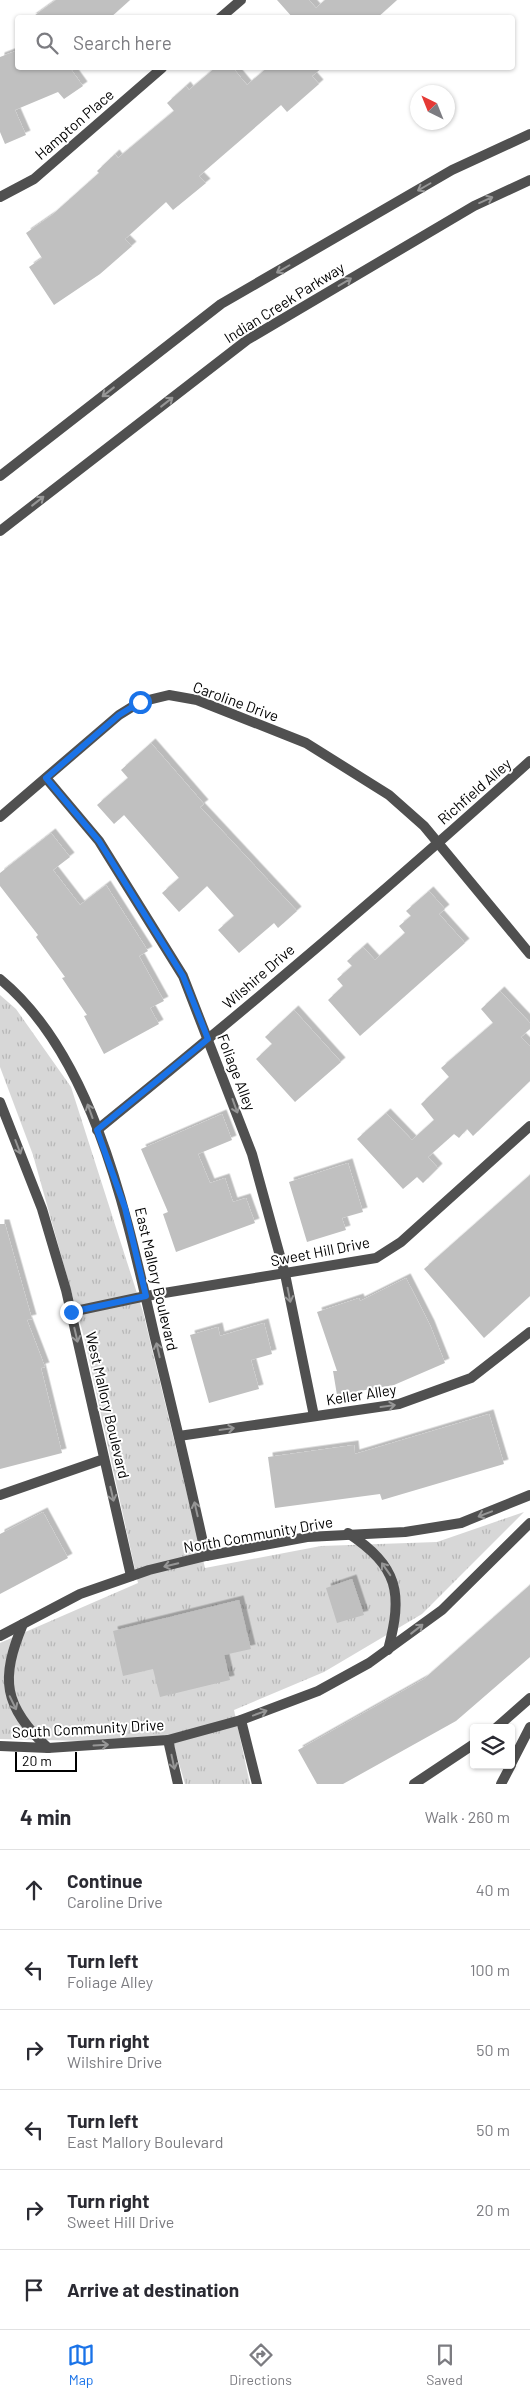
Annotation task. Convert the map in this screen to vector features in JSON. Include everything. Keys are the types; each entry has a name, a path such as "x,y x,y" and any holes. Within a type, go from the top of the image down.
{"street":[{"path":"224,15 241,0"},
{"name":"Hampton Place","path":"0,197 34,179 160,70"},
{"name":"Indian Creek Parkway","path":"0,476 222,304 452,170 530,134"},
{"name":"Indian Creek Parkway","path":"0,531 247,340 474,206 530,180"},
{"name":"Caroline Drive","path":"0,817 119,715 140,702 169,695 197,700 306,743 389,795 424,826 530,954"},
{"name":"Richfield Alley","path":"438,842 530,761"},
{"name":"Foliage Alley","path":"46,778 99,841 183,976 252,1154 285,1274 314,1416"},
{"name":"Wilshire Drive","path":"97,1130 208,1039 438,842"},
{"name":"East Mallory Boulevard","path":"0,979 19,995 54,1039 84,1096 125,1208 206,1556"},
{"name":"West Mallory Boulevard","path":"0,1102 42,1209 71,1312 131,1576"},
{"name":"Sweet Hill Drive","path":"71,1312 146,1296 376,1258 401,1242 530,1126"},
{"name":"Keller Alley","path":"179,1436 399,1404 471,1378 530,1332"},
{"path":"0,1495 104,1459"},
{"name":"North Community Drive","path":"0,1636 80,1594 131,1576 206,1556 306,1537 348,1533 405,1532 461,1524 530,1495"},
{"name":"South Community Drive","path":"0,1746 48,1748 168,1740 241,1720 318,1691 388,1650 442,1610 530,1523"},
{"path":"348,1533 371,1551 391,1576 396,1596 396,1619 388,1650"},
{"path":"23,1624 6,1666 9,1696 30,1731 48,1748"},
{"path":"501,1724 530,1698"},
{"path":"241,1720 257,1784"},
{"path":"515,1757 530,1727"},
{"path":"168,1740 178,1784"},
{"path":"414,1784 470,1747"},
{"path":"501,1784 509,1769"}],"green space":[{"path":"0,995 16,1009 71,1087 143,1312 205,1568 321,1546 437,1542 524,1512 422,1614 324,1672 234,1710 250,1784 185,1784 173,1743 0,1739 0,1643 138,1583 84,1337 33,1155 0,1067"}],"building":[{"path":"56,0 130,0 113,15 35,15"},
{"path":"277,0 309,0 316,8 325,0 397,0 380,15 290,15"},
{"path":"15,51 15,70 71,70 83,86 64,99 58,92 15,110 26,135 5,144 0,132 0,57"},
{"path":"213,70 235,70 247,85 265,70 320,70 312,76 319,84 287,112 281,105 199,176 206,183 173,210 166,202 125,239 132,246 100,274 54,305 29,267 42,258 26,233 52,215 99,173 97,171 115,154 118,158 174,111 167,103 186,86 189,90"},
{"path":"151,743 204,804 200,807 297,911 278,928 274,923 239,953 218,930 234,916 207,886 179,912 162,893 179,878 124,815 114,824 97,805 128,778 121,770"},
{"path":"51,833 70,857 53,870 80,905 106,885 148,951 139,956 164,1001 150,1008 159,1024 104,1054 84,1016 87,1015 62,978 65,977 36,937 38,935 0,886 0,873"},
{"path":"429,891 445,909 439,914 465,943 360,1036 328,1000 343,986 337,979 352,966 347,961 363,947 375,960 405,933 399,926 411,916 406,911"},
{"path":"500,991 530,1023 530,1029 521,1037 530,1046 530,1081 473,1136 467,1129 459,1138 454,1134 428,1157 438,1168 423,1183 417,1177 403,1189 357,1139 386,1113 412,1140 434,1120 421,1104 449,1077 441,1068 493,1023 481,1009"},
{"path":"294,1010 341,1062 295,1102 256,1059 272,1044 265,1037"},
{"path":"222,1114 232,1140 198,1154 210,1183 225,1178 233,1202 246,1198 255,1223 176,1252 163,1214 168,1212 141,1149"},
{"path":"348,1163 363,1212 342,1218 346,1230 307,1242 289,1182"},
{"path":"530,1175 530,1296 484,1338 424,1269"},
{"path":"0,1224 5,1224 32,1319 27,1320 45,1367 41,1368 62,1453 0,1469"},
{"path":"406,1278 430,1325 445,1363 394,1385 337,1395 333,1371 337,1371 317,1312 359,1298 360,1301"},
{"path":"264,1323 272,1354 251,1360 259,1389 209,1403 190,1335 218,1327 220,1336"},
{"path":"489,1414 504,1464 382,1500 380,1494 275,1508 268,1457 354,1445 355,1454"},
{"path":"43,1512 68,1558 0,1594 0,1534"},
{"path":"352,1579 364,1615 337,1623 326,1588"},
{"path":"530,1585 530,1657 456,1721 343,1784 317,1784 298,1750 424,1679"},
{"path":"239,1600 251,1649 224,1655 230,1680 160,1697 153,1669 123,1676 113,1631"}],"route":[{"path":"71,1312 146,1296 125,1208 97,1130 208,1039 183,976 99,841 46,778 119,715 140,702"}]}
